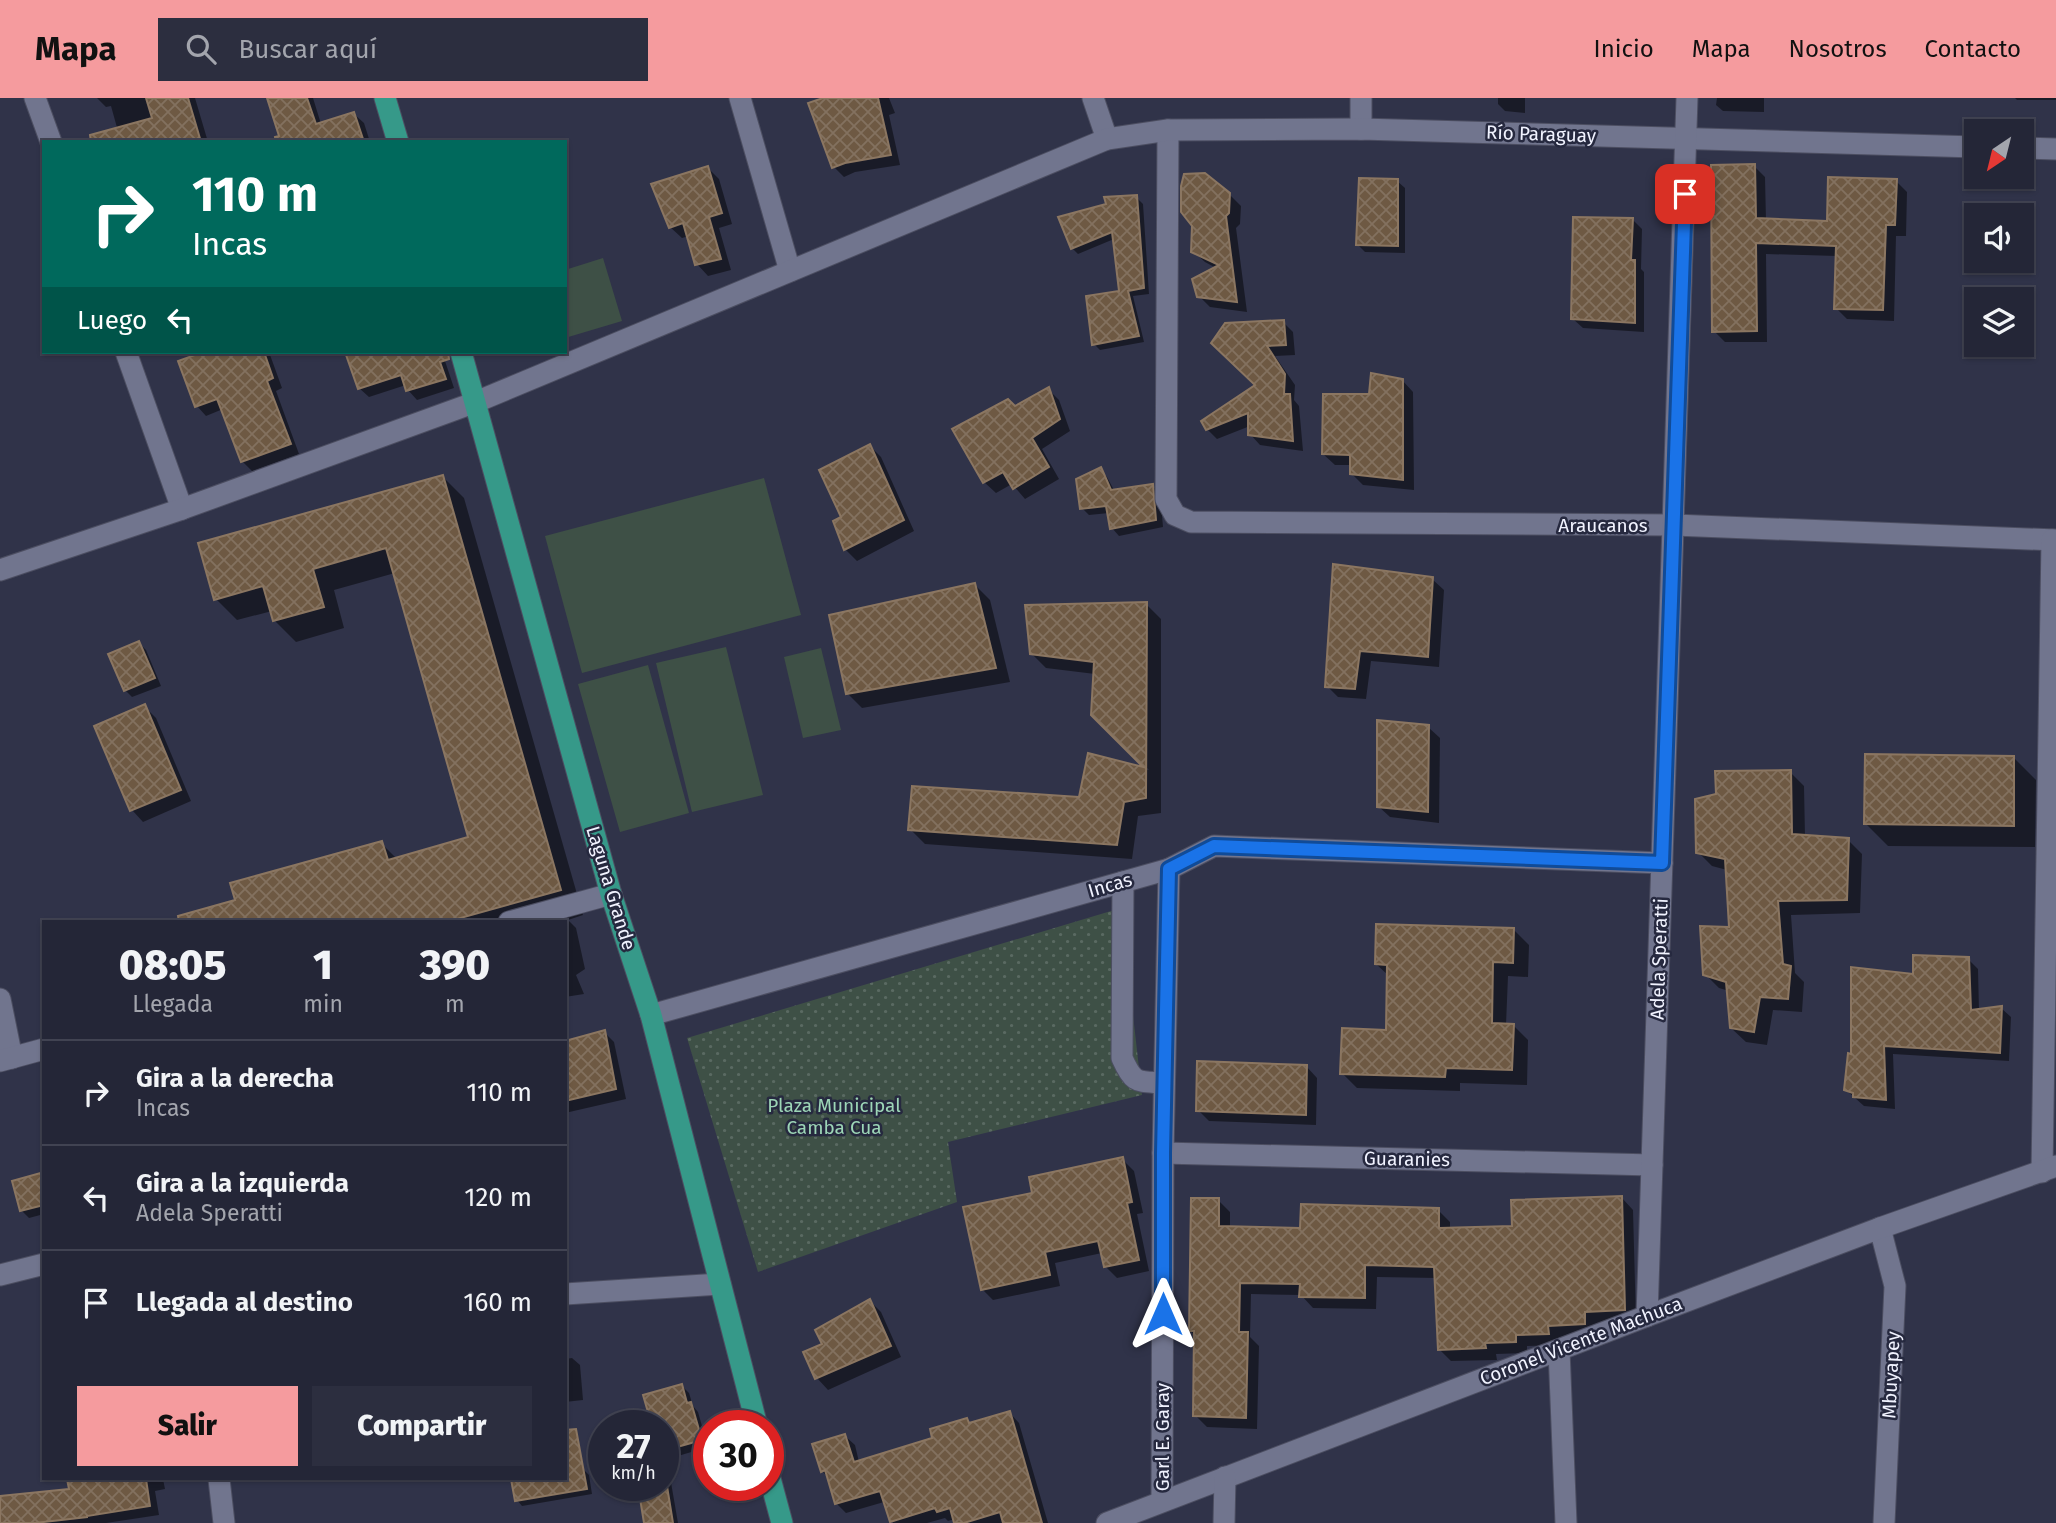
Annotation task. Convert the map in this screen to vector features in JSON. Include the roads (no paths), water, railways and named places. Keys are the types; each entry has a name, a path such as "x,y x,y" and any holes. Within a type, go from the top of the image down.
{"main road":[{"path":"385,98 397,140"},
{"name":"Laguna Grande","path":"462,354 611,894 651,1014 753,1410"},
{"path":"776,1501 782,1523"}],"street":[{"path":"35,98 50,140"},
{"path":"740,98 790,271"},
{"path":"1093,98 1107,139"},
{"path":"1361,98 1361,129"},
{"name":"Adela Speratti","path":"1647,1316 1687,98"},
{"name":"Río Paraguay","path":"0,570 182,509 476,402 1107,139 1168,130 1361,129 1964,147"},
{"name":"Araucanos","path":"1168,130 1166,499 1175,515 1191,522 1674,526 2054,540"},
{"path":"2034,148 2056,149"},
{"path":"127,354 182,509"},
{"path":"2049,1169 2054,540"},
{"name":"Incas","path":"651,1014 1169,869 1214,846 1662,863"},
{"name":"Garl E. Garay","path":"1162,1501 1163,1153 1169,869"},
{"path":"1123,882 1122,1058 1130,1076 1135,1080 1164,1083"},
{"path":"516,920 611,894"},
{"path":"0,999 6,1059 42,1050"},
{"name":"Guaranies","path":"1163,1153 1652,1165"},
{"name":"Coronel Vicente Machuca","path":"1107,1523 1880,1228 2049,1169"},
{"name":"Mbuyapey","path":"1880,1228 1895,1286 1884,1523"},
{"path":"0,1275 42,1264"},
{"path":"567,1294 720,1284"},
{"path":"1559,1350 1566,1523"},
{"path":"1224,1523 1225,1477"},
{"path":"219,1480 225,1523"}],"park label":[{"name":"Plaza Municipal Camba Cua","path":"834,1116"}]}
